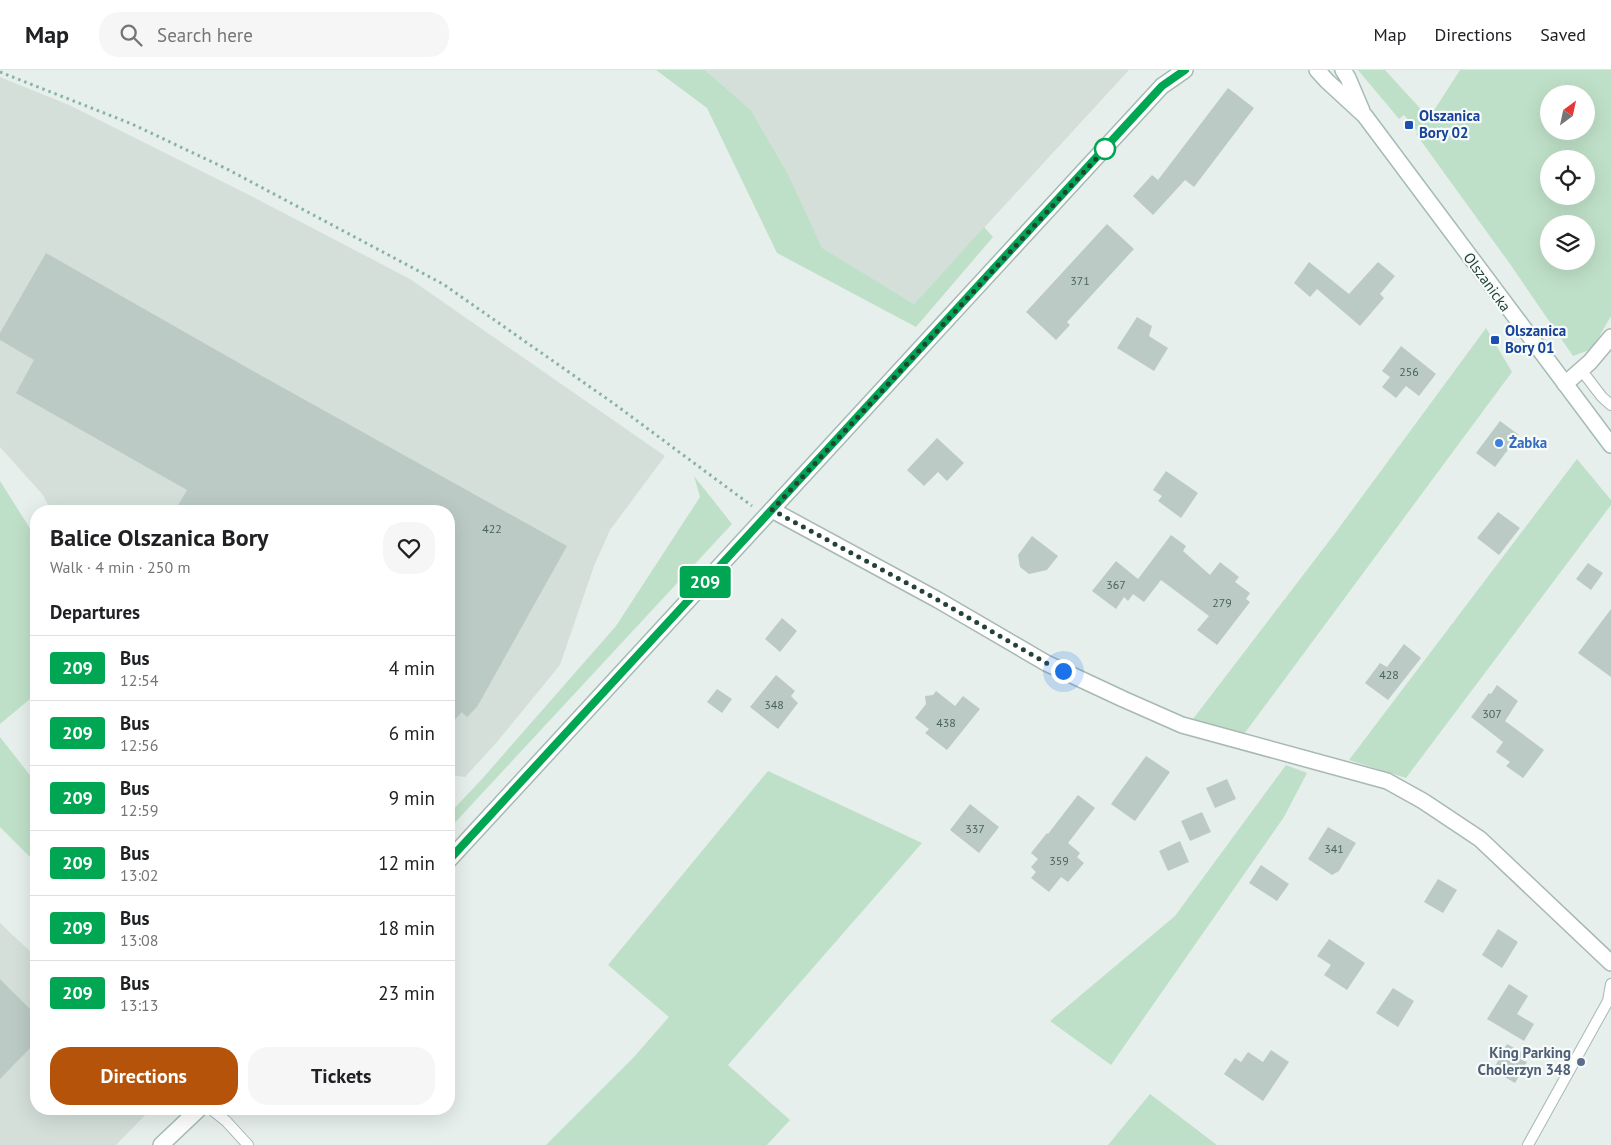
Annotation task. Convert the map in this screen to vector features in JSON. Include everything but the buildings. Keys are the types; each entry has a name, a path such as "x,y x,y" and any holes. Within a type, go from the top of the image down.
{"street":[{"path":"455,853 1162,86 1172,70"},
{"path":"1162,86 1185,70"},
{"name":"Olszanicka","path":"1317,70 1365,116 1511,314 1611,445"},
{"name":"Olszanicka","path":"1343,70 1365,116"},
{"path":"1565,384 1582,371 1602,350 1611,337"},
{"path":"772,510 938,600 1046,663 1132,703 1182,725 1386,781 1423,801 1480,839 1611,963"},
{"path":"161,1145 193,1115"}],"lane":[{"path":"1582,371 1602,397 1611,405"},
{"path":"1528,1145 1608,1001 1611,984"},
{"path":"218,1115 248,1145"}],"path":[{"path":"0,72 132,124 227,169 443,284 613,403 751,506 772,510"}],"shaded area":[{"path":"705,70 1129,70 914,304 821,248 787,172 751,110"},
{"path":"0,77 69,105 251,196 410,279 665,456 610,530 594,566 560,665 497,742 465,777 455,776 455,505 48,505 43,495 0,447"},
{"path":"0,923 30,951 30,1115 145,1115 116,1145 0,1145"}],"green space":[{"path":"656,70 705,70 751,110 787,172 822,248 914,304 984,227 993,237 916,327 777,253 707,108"},
{"path":"1358,70 1385,70 1429,118 1460,70 1611,70 1611,316 1592,349 1573,356 1510,264 1416,134 1418,132 1404,115 1399,119"},
{"path":"1486,328 1512,372 1244,734 1193,719 1333,536"},
{"path":"1577,459 1611,500 1611,505 1406,778 1349,760"},
{"path":"694,476 732,524 455,823 455,808 616,626 700,497"},
{"path":"0,481 30,528 30,699 0,724"},
{"path":"0,737 30,775 30,857 0,827"},
{"path":"1286,765 1307,773 1284,817 1111,1065 1050,1021 1175,916"},
{"path":"768,771 922,843 728,1065 790,1120 767,1145 546,1145 633,1058 669,1017 608,965"},
{"path":"1150,1094 1217,1145 1108,1145"}],"bus line":[{"name":"209","path":"455,853 1162,86 1185,70"}],"place":[{"name":"Olszanica Bory 02","path":"1409,125"},
{"name":"Olszanica Bory 01","path":"1495,340"},
{"name":"Żabka","path":"1499,443"},
{"name":"King Parking Cholerzyn 348","path":"1581,1062"}],"route":[{"path":"1063,671 938,600 772,510 1105,149"}]}
